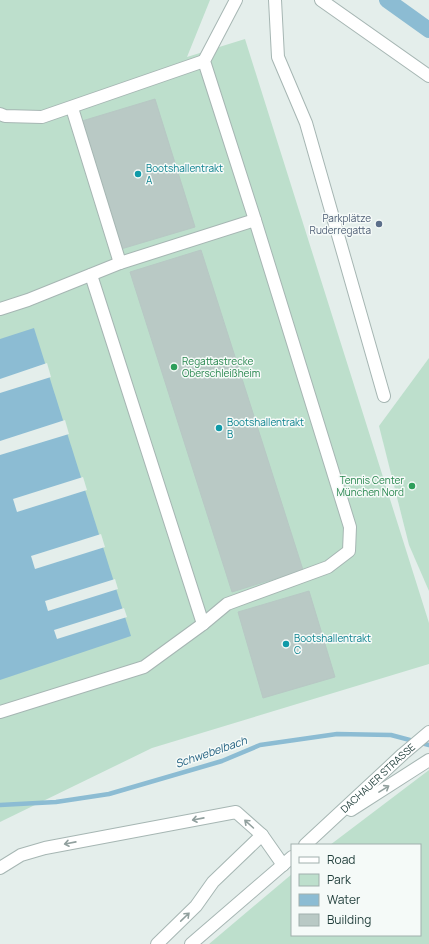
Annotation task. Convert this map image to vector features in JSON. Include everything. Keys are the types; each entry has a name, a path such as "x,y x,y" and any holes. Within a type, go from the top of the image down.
{"street":[{"path":"0,114 5,116 42,117 204,62 236,0"},
{"path":"275,0 278,57 306,123 384,396"},
{"path":"321,0 429,76"},
{"path":"0,712 144,667 203,624 227,604 328,567 349,551 350,527 255,220 204,62"},
{"path":"72,108 120,263"},
{"path":"0,309 28,300 120,263 255,220"},
{"path":"92,275 203,624"},
{"name":"DACHAUER STRASSE","path":"306,844 403,754 429,732"},
{"name":"DACHAUER STRASSE","path":"327,825 429,761"},
{"path":"0,868 21,855 45,848 236,812 288,861 191,944"},
{"path":"157,944 196,906 213,882 262,835"}],"green space":[{"name":"Regattastrecke Oberschleißheim","path":"0,0 210,0 187,57 245,39 429,623 429,664 152,748 0,822"},
{"name":"Tennis Center München Nord","path":"429,358 429,591 409,545 379,426"},
{"path":"429,770 429,944 209,944 291,875 291,936 421,936 421,844 331,844"}],"water":[{"path":"34,328 131,636 0,680 0,339"}],"pier":[{"path":"47,363 51,377 0,393 0,379"},
{"path":"65,420 69,434 0,455 0,441"},
{"path":"83,477 87,490 17,512 13,499"},
{"path":"101,534 105,547 35,569 31,556"},
{"path":"115,579 118,589 48,611 45,601"},
{"path":"124,608 127,617 57,639 54,630"}],"building":[{"name":"Bootshallentrakt A","path":"155,99 195,227 121,249 82,121"},
{"name":"Bootshallentrakt B","path":"201,250 303,570 232,592 130,272"},
{"name":"Bootshallentrakt C","path":"309,591 335,677 263,698 238,612"}],"waterway":[{"path":"387,0 429,30"},
{"name":"Schwebelbach","path":"0,805 56,802 109,794 222,761 260,745 337,734 391,735 429,745"}],"place":[{"name":"Bootshallentrakt A","path":"138,174"},
{"name":"Parkplätze Ruderregatta","path":"379,224"},
{"name":"Regattastrecke Oberschleißheim","path":"174,367"},
{"name":"Bootshallentrakt B","path":"219,428"},
{"name":"Tennis Center München Nord","path":"412,486"},
{"name":"Bootshallentrakt C","path":"286,644"}]}
